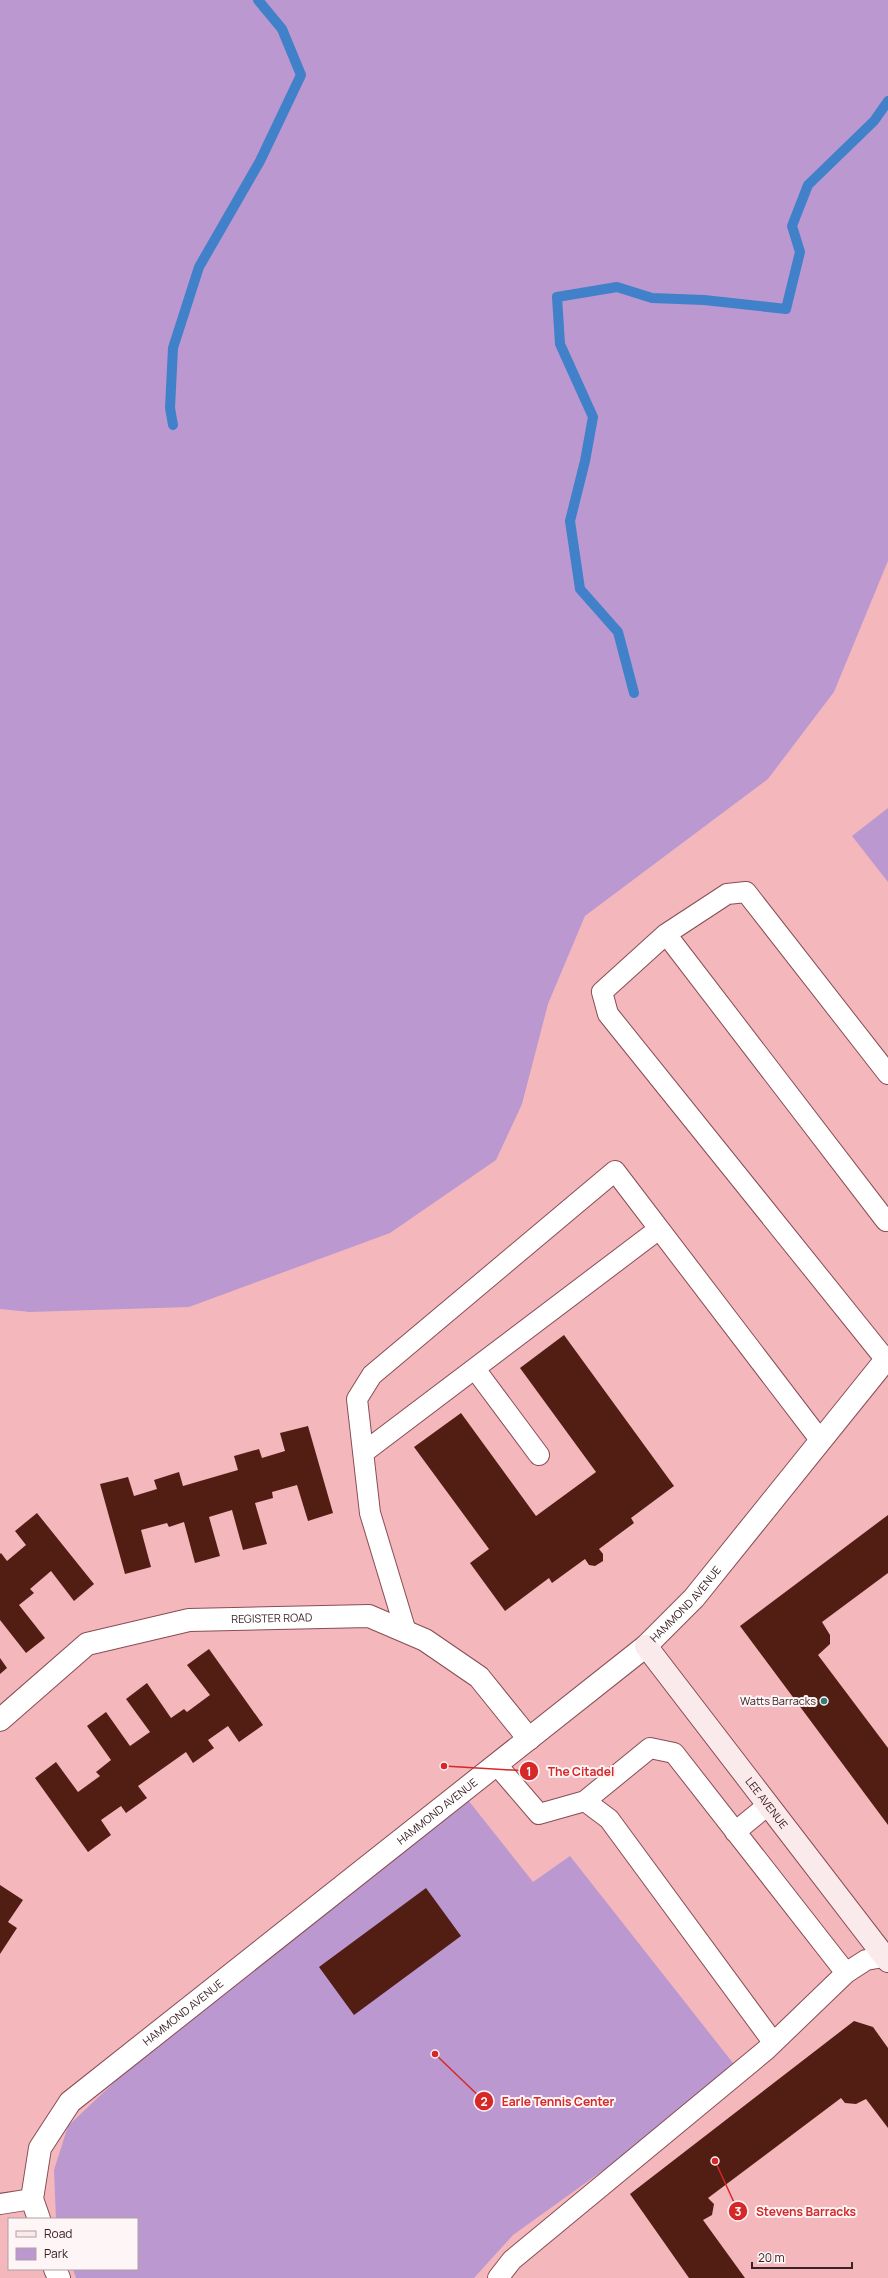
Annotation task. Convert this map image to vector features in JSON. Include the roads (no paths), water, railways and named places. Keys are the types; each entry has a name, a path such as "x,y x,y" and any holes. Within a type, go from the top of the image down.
{"street":[{"name":"HAMMOND AVENUE","path":"39,2218 32,2198 40,2148 70,2102 646,1646 694,1598 887,1358"},
{"name":"REGISTER ROAD","path":"0,1720 87,1644 189,1620 369,1616 425,1640 479,1677 529,1739"},
{"name":"LEE AVENUE","path":"646,1646 887,1958"}],"lane":[{"path":"887,1358 608,1014 602,992 666,934 727,894 746,892 888,1074"},
{"path":"666,934 887,1221"},
{"path":"406,1632 370,1513 357,1399 372,1375 615,1171 821,1441"},
{"path":"363,1454 659,1230"},
{"path":"475,1368 539,1455"},
{"path":"496,1764 539,1814 585,1801 650,1748 674,1753 846,1974"},
{"path":"585,1801 609,1819 773,2042"},
{"path":"735,1832 768,1805"},
{"path":"498,2278 512,2260 773,2042 846,1974 866,1960 887,1958"},
{"path":"0,2204 32,2198"}],"waterway":[{"path":"173,425 170,408 173,348 199,267 260,161 301,75 282,29 258,0"},
{"path":"634,693 618,632 580,589 570,521 585,461 593,417 560,344 557,297 617,287 652,298 704,300 786,309 800,252 792,226 808,185 874,121 888,101"}],"place":[{"name":"Watts Barracks","path":"824,1701"},
{"name":"The Citadel","path":"444,1766"},
{"name":"Earle Tennis Center","path":"435,2054"},
{"name":"Stevens Barracks","path":"715,2161"}]}
